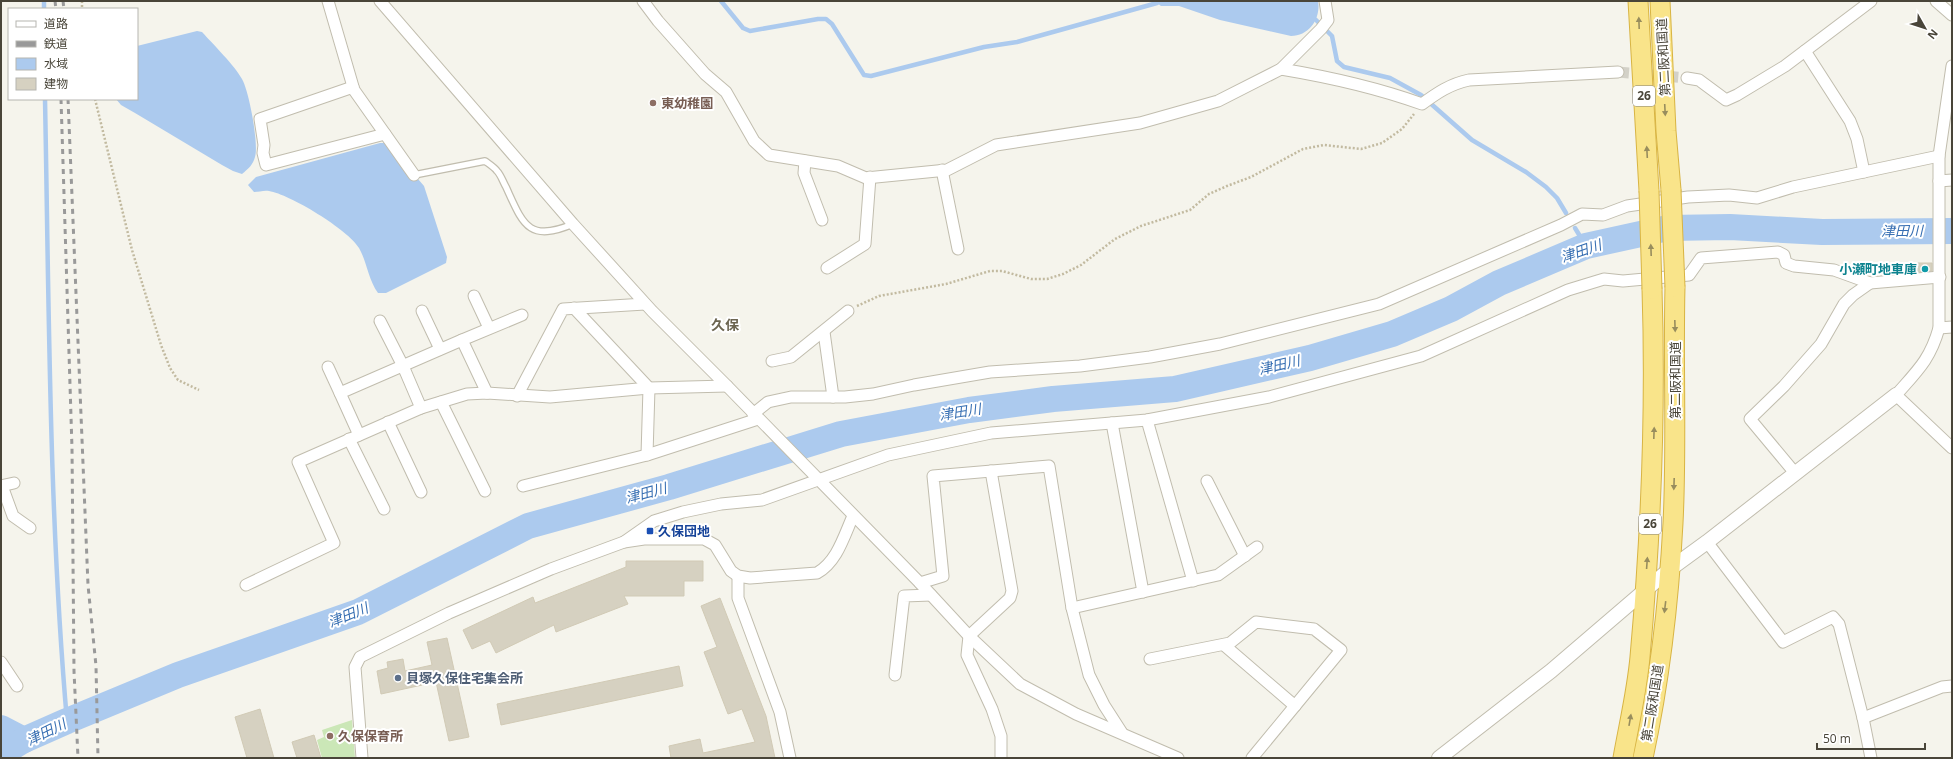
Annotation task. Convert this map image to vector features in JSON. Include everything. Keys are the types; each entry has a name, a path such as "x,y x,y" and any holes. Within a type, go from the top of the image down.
{"highway":[{"name":"第二阪和国道","path":"1623,758 1640,657 1654,415 1649,191 1638,1"},
{"name":"第二阪和国道","path":"1643,758 1654,695 1670,569 1675,442 1674,287 1671,190 1666,131 1660,1"}],"street":[{"path":"328,1 353,87 414,174"},
{"path":"382,1 573,224 645,304 728,386 817,480 920,583 969,636 1020,684 1076,714 1178,758"},
{"path":"644,1 658,21 705,74 726,92 754,141 769,154 838,166 866,178 947,170 996,145 1140,123 1218,101 1281,69 1328,20 1325,1"},
{"path":"1687,78 1699,80 1726,100 1767,77 1805,51 1871,1"},
{"path":"1936,1 1952,15"},
{"path":"1805,51 1850,121 1857,139 1864,172"},
{"path":"1439,758 1551,671 1670,569 1896,395 1921,368 1934,348 1939,328 1939,156 1952,66"},
{"path":"1281,69 1340,79 1426,101 1455,83 1469,80 1618,72"},
{"path":"353,87 260,119 264,145 263,153 266,165 385,134"},
{"path":"523,486 647,455 755,416 768,402 791,397 833,398 874,394 914,384 990,372 1080,366 1150,357 1220,344 1379,304 1533,238 1582,214 1603,215 1627,206 1688,197 1730,195 1757,198 1793,188 1939,156"},
{"path":"805,161 804,173 822,220"},
{"path":"942,170 958,249"},
{"path":"827,268 865,244 870,178"},
{"path":"1940,181 1952,180"},
{"path":"624,542 654,521 683,512 721,504 762,500 888,455 932,444 991,433 1147,420 1269,397 1421,356 1568,290 1604,279 1623,281 1689,275 1701,258 1778,252 1784,255 1786,264 1834,270 1870,283 1940,278"},
{"path":"1796,473 1750,419 1784,386 1821,344 1844,304 1853,295 1870,283"},
{"path":"474,296 489,328"},
{"path":"517,396 563,309 645,304"},
{"path":"574,308 649,388 647,455"},
{"path":"422,311 440,349"},
{"path":"772,361 791,357 824,332 848,311"},
{"path":"340,393 522,315"},
{"path":"380,321 403,366 421,408"},
{"path":"1939,328 1952,326"},
{"path":"824,332 833,398"},
{"path":"462,340 487,393"},
{"path":"328,367 340,393 354,437 384,509"},
{"path":"246,584 334,543 298,462 421,408 467,394 487,393 550,397 649,388 728,386"},
{"path":"1896,395 1952,448"},
{"path":"441,402 485,490"},
{"path":"1147,420 1193,581"},
{"path":"388,422 421,492"},
{"path":"1112,423 1143,592"},
{"path":"920,583 943,576 934,476 1049,466 1072,608 1089,675 1104,705 1122,733"},
{"path":"991,471 1012,591 1010,598 969,636 967,655 992,709 1002,736 1001,758"},
{"path":"1207,481 1245,556"},
{"path":"14,483 2,486 13,516 30,528"},
{"path":"362,758 355,667 360,657 449,613 551,569 624,542 644,539 704,539 715,545 731,571 738,576 750,578 817,573 827,568 834,558 853,516"},
{"path":"1707,542 1783,642 1833,617 1839,624 1863,718 1871,758"},
{"path":"1072,608 1218,575 1257,547"},
{"path":"738,576 738,598 780,712 790,758"},
{"path":"895,675 904,596 931,595"},
{"path":"1150,659 1230,643 1256,622 1314,629 1341,650 1252,758"},
{"path":"1224,645 1295,706"},
{"path":"1,662 17,686"},
{"path":"1863,718 1942,687 1952,686"}],"lane":[{"path":"414,174 485,161 498,171 520,217 532,230 546,232 556,231 573,224"}],"path":[{"path":"95,100 132,250 170,368 178,380 199,390"},
{"path":"848,311 879,296 946,284 990,271 1002,272 1031,279 1047,279 1063,274 1081,265 1115,239 1141,226 1190,210 1209,194 1251,178 1303,149 1324,145 1361,149 1382,143 1402,130 1426,101"}],"green space":[{"name":"久保保育所","path":"352,720 355,758 322,758 317,740 324,737 322,730"}],"water":[{"path":"1160,1 1318,1 1318,14 1313,25 1309,29 1304,33 1291,36 1220,20 1179,6 1161,6 1157,3"},
{"path":"197,31 202,32 224,55 239,74 248,94 253,118 256,150 253,162 248,169 242,174 233,171 121,105 117,100 138,100 138,46"},
{"path":"380,143 385,143 410,179 418,179 424,186 447,257 446,263 386,293 378,293 372,282 359,248 344,232 318,214 290,199 269,191 254,192 248,185 256,177"}],"building":[{"name":"小瀬町地車庫","path":"1916,263 1932,263 1932,271 1916,272"},
{"path":"626,561 703,561 703,581 684,581 684,596 624,596 628,604 556,632 554,625 496,653 490,641 472,649 463,630 533,597 535,603 626,567"},
{"path":"720,598 766,716 775,758 671,758 669,746 700,739 703,753 755,742 742,709 728,714 704,652 717,647 701,606"},
{"path":"447,638 469,737 449,741 436,682 381,694 377,671 388,668 387,662 403,659 405,671 432,665 427,642"},
{"path":"679,666 683,686 501,725 497,704"},
{"path":"260,709 274,758 247,758 235,717"},
{"path":"314,735 321,758 297,758 292,742"}],"waterway":[{"path":"44,1 44,8"},
{"path":"721,1 743,28 750,31 818,19 826,19 832,24 864,75 871,76 984,47 1017,42 1157,3"},
{"path":"1316,20 1332,36 1337,61 1344,67 1390,78 1421,95 1472,140 1526,172 1546,187 1557,198 1566,213"},
{"path":"45,100 53,488 61,644 67,721"},
{"name":"津田川","path":"1,754 24,740 178,675 358,612 528,526 669,487 841,434 969,410 1053,399 1175,389 1310,358 1392,334 1451,309 1499,283 1586,246 1668,228 1730,227 1822,232 1952,231"},
{"path":"1575,228 1586,246"},
{"path":"1,728 24,740"}],"tunnel":[{"path":"1618,72 1687,78"}],"railway":[{"path":"55,1 56,8"},
{"path":"63,1 64,8"},
{"path":"61,100 72,448 74,671 78,758"},
{"path":"68,100 88,585 96,666 98,758"}],"place":[{"name":"東幼稚園","path":"653,103"},
{"name":"小瀬町地車庫","path":"1925,269"},
{"name":"久保団地","path":"650,531"},
{"name":"貝塚久保住宅集会所","path":"398,678"},
{"name":"久保保育所","path":"330,736"}],"district":[{"name":"久保","path":"725,325"}]}
